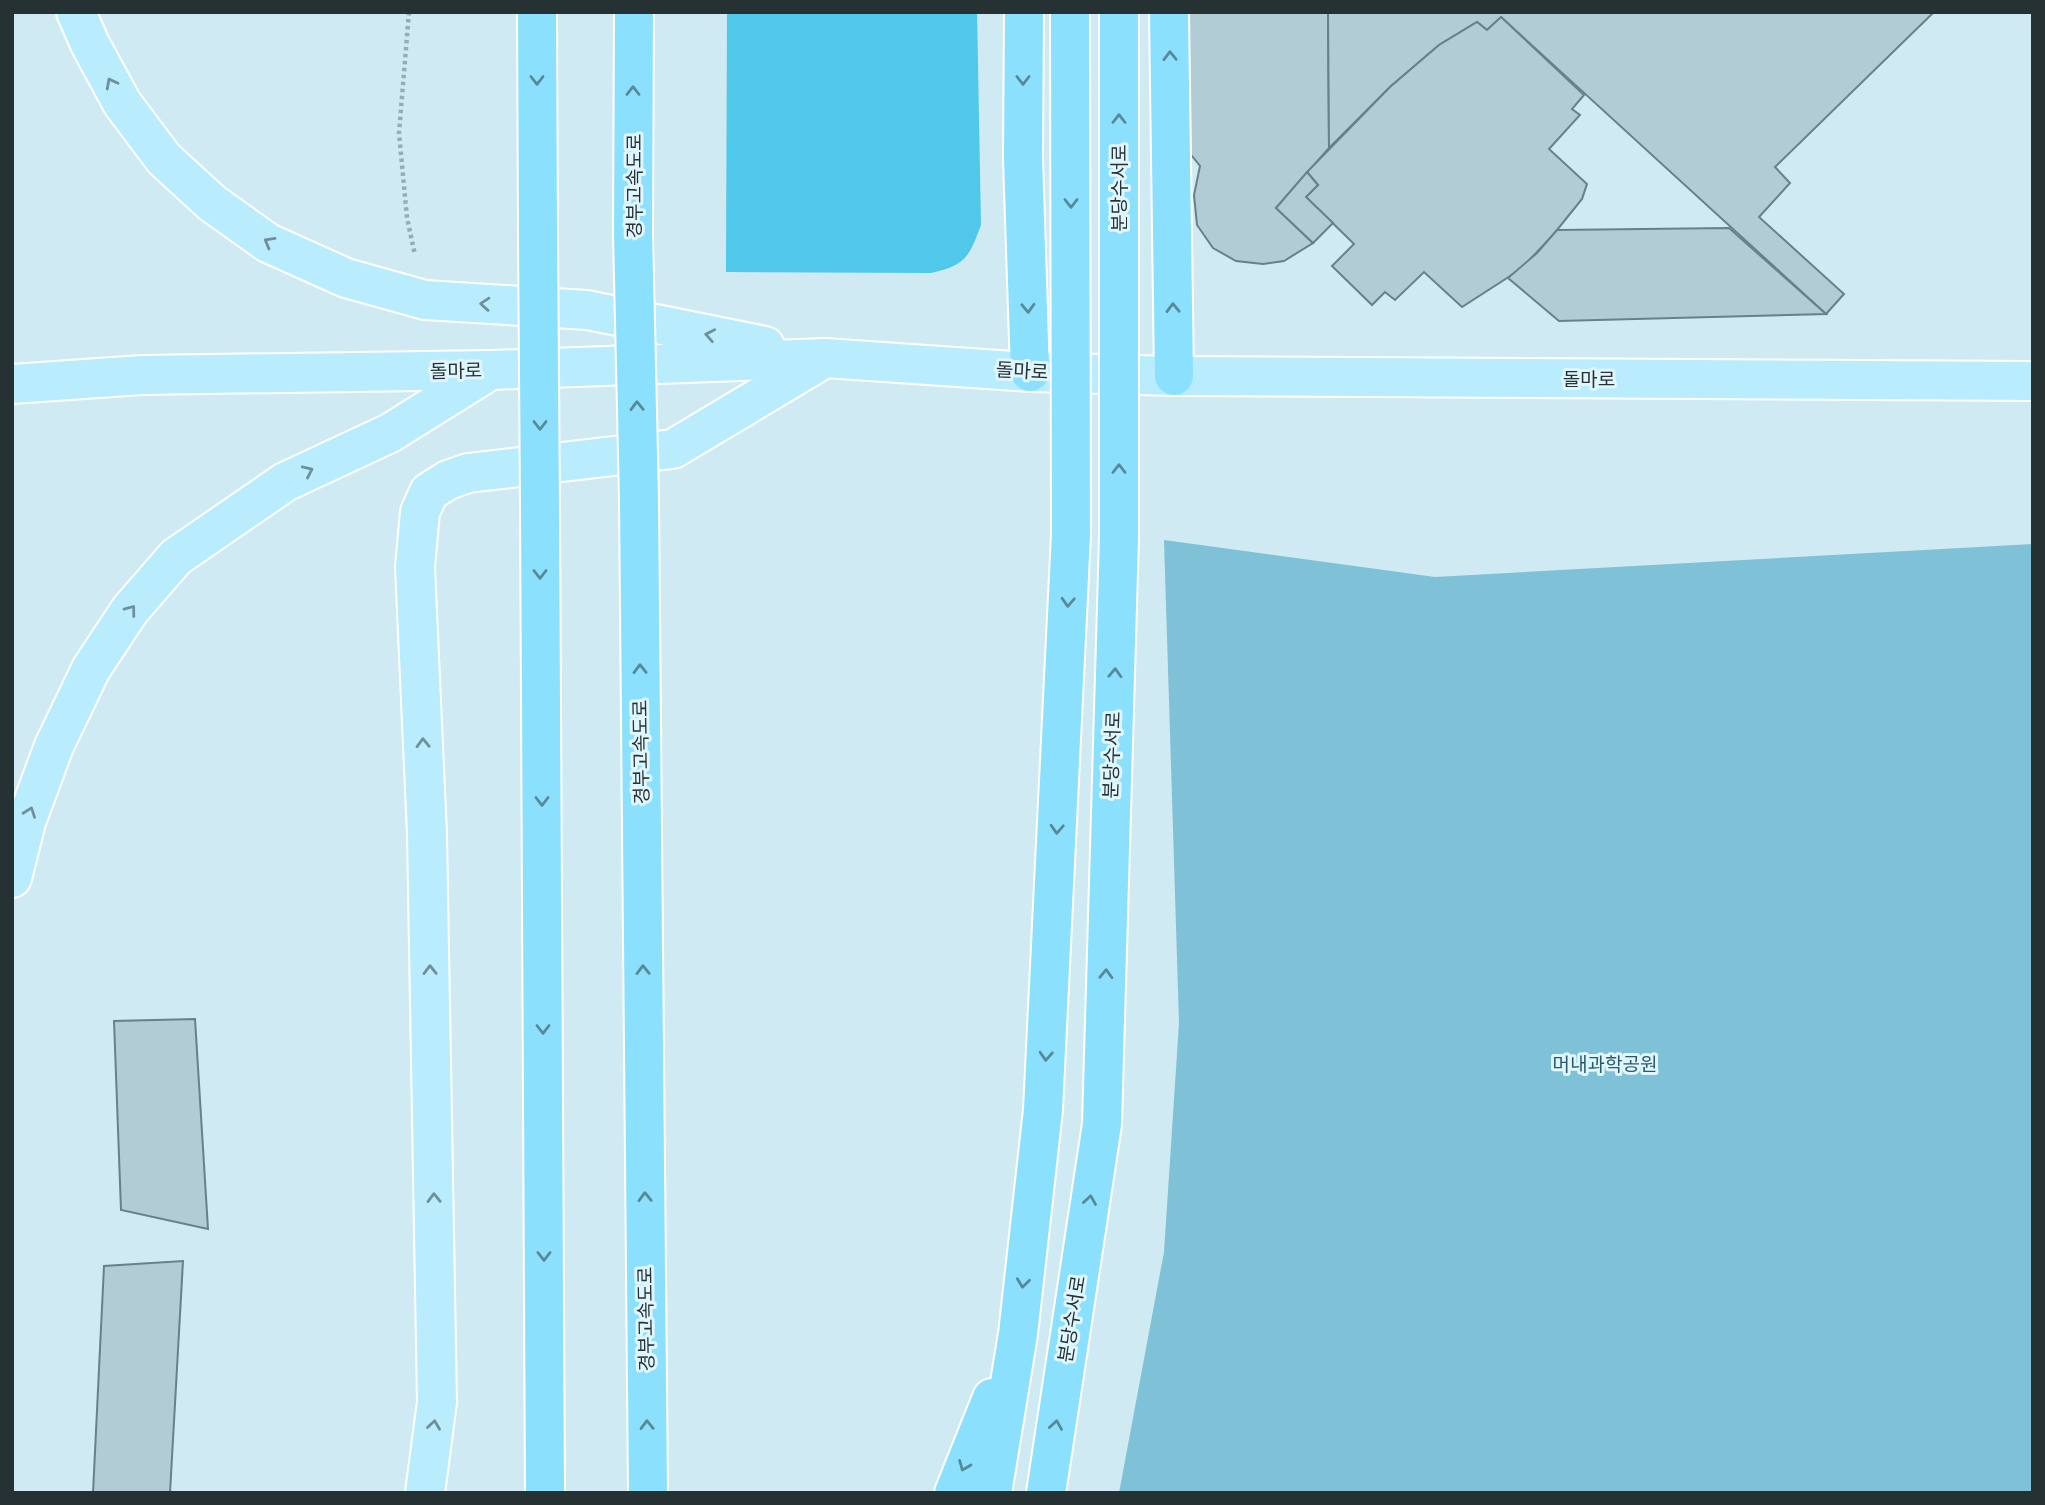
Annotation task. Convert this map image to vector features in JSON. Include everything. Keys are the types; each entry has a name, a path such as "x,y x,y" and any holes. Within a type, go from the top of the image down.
{"highway":[{"path":"537,12 545,1493"},
{"name":"경부고속도로","path":"634,12 633,233 639,499 648,1493"},
{"path":"1024,12 1023,158 1030,372"},
{"path":"992,1493 1018,1334 1043,1110 1071,534 1070,12"},
{"name":"분당수서로","path":"1046,1493 1102,1125 1119,537 1119,12"},
{"path":"1169,12 1174,376"},
{"path":"954,1493 1018,1334"}],"main road":[{"path":"76,12 122,103 164,159 212,203 268,243 346,278 425,300 587,310 825,358"},
{"path":"425,1493 437,1402 427,847 415,567 420,512 429,492 447,480 468,473 673,449 825,358"},
{"name":"돌마로","path":"12,384 142,375 491,370 825,358 1030,372 1174,376 2033,380"},
{"path":"12,366 142,375"},
{"path":"12,878 26,822 54,746 91,669 130,610 176,557 285,482 390,433 491,370"}],"path":[{"path":"409,12 399,133 407,218 425,300"}],"green space":[{"name":"머내과학공원","path":"1164,540 1435,577 2033,544 2033,1493 1119,1493 1164,1252 1179,1023"}],"shaded area":[{"path":"727,12 977,12 981,225 965,258 952,267 931,273 726,272"}],"building":[{"path":"1188,12 1328,12 1329,148 1276,208 1313,243 1284,261 1263,264 1236,261 1213,248 1197,225 1194,195 1200,166 1188,151"},
{"path":"1328,12 1934,12 1775,167 1790,183 1759,217 1844,294 1826,314 1501,17 1487,30 1477,22 1439,45 1390,87 1329,148"},
{"path":"1501,17 1584,95 1572,109 1580,115 1549,149 1587,184 1582,199 1521,269 1462,307 1424,272 1395,300 1385,292 1372,305 1332,266 1354,244 1306,197 1318,185 1307,172 1390,87 1439,45 1477,22 1487,30"},
{"path":"1307,172 1318,185 1306,197 1333,223 1313,243 1276,208"},
{"path":"1729,228 1826,314 1559,321 1508,278 1537,253 1557,230"},
{"path":"195,1019 208,1229 121,1210 114,1021"},
{"path":"183,1261 170,1493 93,1493 104,1266"}]}
